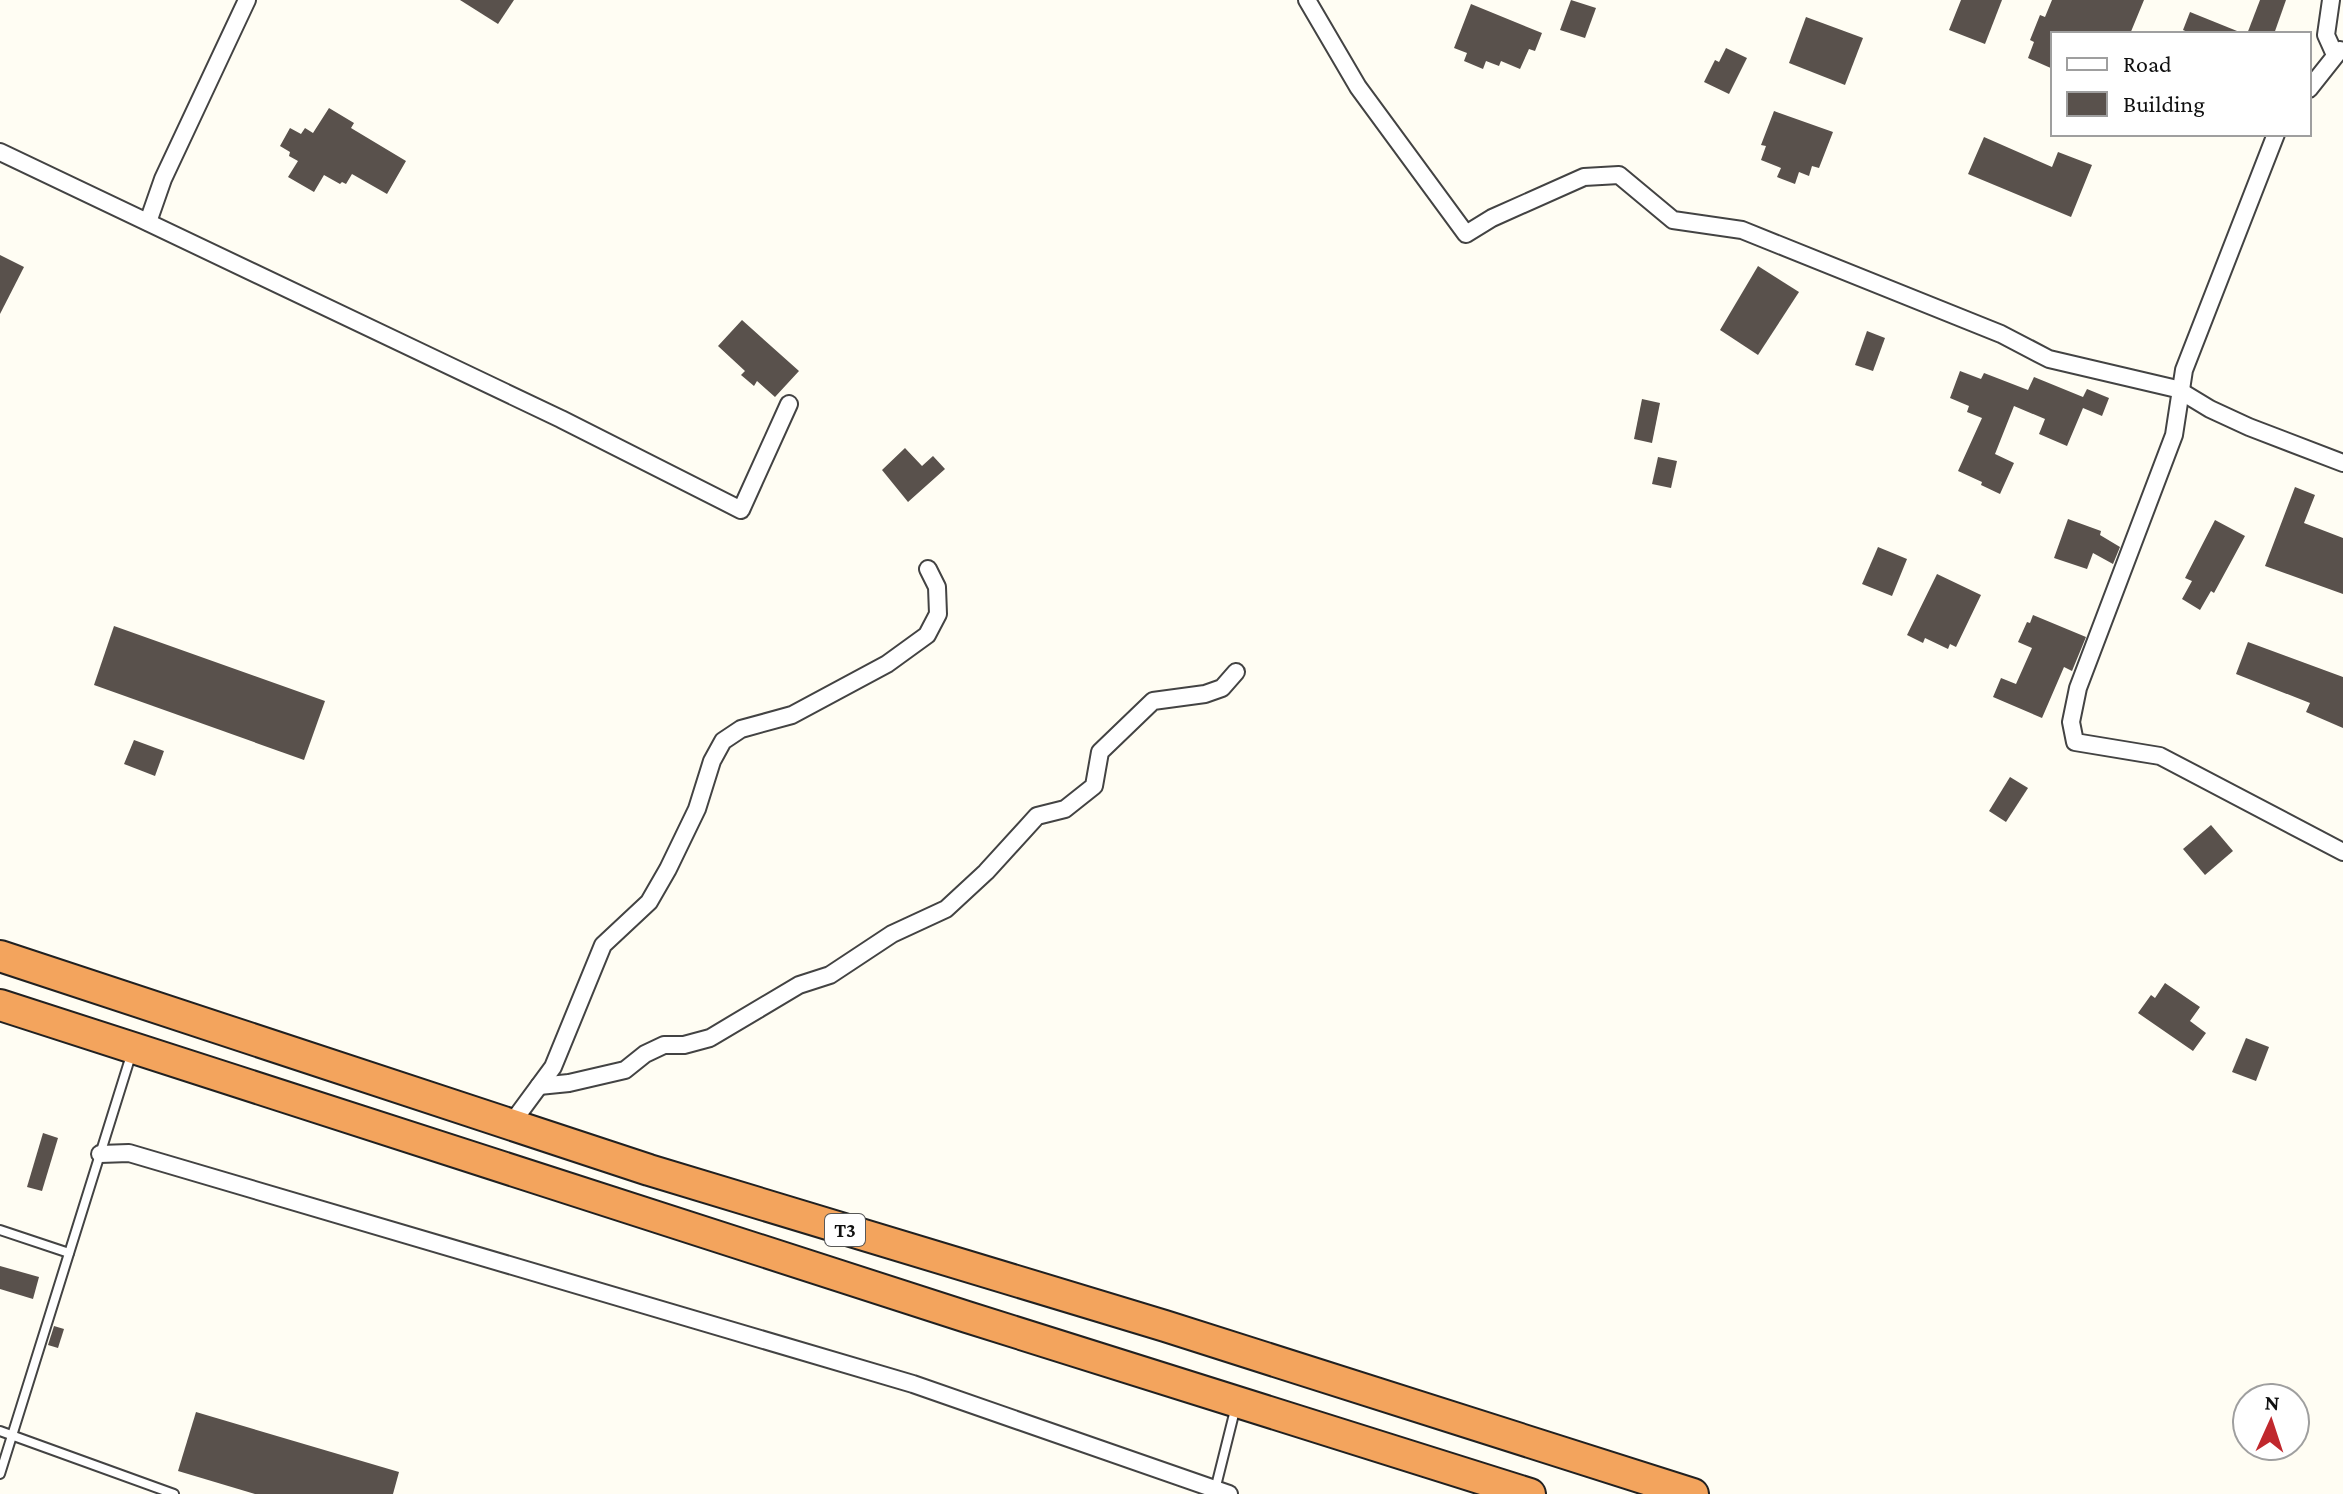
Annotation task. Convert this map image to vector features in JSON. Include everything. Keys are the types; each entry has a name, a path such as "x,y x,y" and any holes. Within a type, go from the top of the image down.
{"highway":[{"name":"T3","path":"0,956 649,1170 1165,1326 1693,1494"},
{"name":"T3","path":"0,1005 951,1313 1530,1494"}],"street":[{"path":"148,222 163,179 247,0"},
{"path":"1307,0 1358,87 1466,234 1492,218 1584,177 1619,175 1673,220 1742,230 2001,334 2049,359 2181,391 2249,427 2343,463"},
{"path":"2311,86 2339,51 2326,35 2331,0"},
{"path":"2275,136 2184,370 2174,435 2078,688 2071,722 2075,742 2160,756 2343,852"},
{"path":"0,152 561,419 741,510 789,404"},
{"path":"511,1124 553,1067 603,945 649,902 668,869 697,809 712,761 723,741 741,729 792,715 887,664 927,635 938,614 937,587 928,569"},
{"path":"539,1086 569,1083 625,1070 645,1054 664,1045 684,1045 710,1038 799,985 830,975 892,934 946,909 986,872 1037,816 1065,809 1094,786 1100,752 1153,701 1205,694 1222,688 1236,672"},
{"path":"100,1154 129,1153 913,1384 1220,1492"}],"lane":[{"path":"0,1474 133,1048"},
{"path":"0,1230 69,1253"},
{"path":"1220,1492 1237,1402"},
{"path":"0,1431 174,1494"}],"building":[{"path":"460,0 514,0 498,24"},
{"path":"1571,0 1596,8 1585,38 1560,30"},
{"path":"1961,0 2002,0 1985,44 1949,30"},
{"path":"2052,0 2144,0 2131,32 2051,32 2051,68 2028,58 2034,42 2030,40 2040,15 2045,17"},
{"path":"2260,0 2286,0 2275,32 2248,32"},
{"path":"1471,4 1542,33 1535,51 1529,49 1520,69 1501,61 1499,66 1486,61 1483,69 1464,61 1467,53 1454,48"},
{"path":"2190,12 2240,32 2188,32 2183,30"},
{"path":"1806,17 1863,38 1845,85 1789,63"},
{"path":"1726,48 1747,58 1729,94 1704,82 1715,60 1719,62"},
{"path":"329,108 354,123 351,128 406,161 387,194 352,174 346,184 324,175 314,192 288,177 298,161 280,146 290,128 301,134 305,128 313,133"},
{"path":"1774,111 1833,132 1819,168 1812,166 1809,176 1799,172 1795,184 1777,177 1781,168 1761,160 1766,146 1761,145"},
{"path":"1984,137 2052,167 2058,152 2092,165 2071,217 1968,174"},
{"path":"0,255 24,267 0,314"},
{"path":"1758,266 1799,292 1758,355 1720,330"},
{"path":"742,320 799,371 775,397 757,381 754,386 741,375 745,371 718,346"},
{"path":"1867,331 1885,338 1873,371 1855,365"},
{"path":"1960,371 1981,379 1984,373 2028,390 2034,377 2083,397 2087,389 2109,398 2102,416 2083,408 2067,446 2039,434 2045,419 2014,406 1995,454 2014,463 2000,494 1958,471 1982,418 1967,412 1969,406 1950,398"},
{"path":"1642,399 1660,403 1652,443 1634,439"},
{"path":"905,448 922,466 933,456 945,469 908,502 882,470"},
{"path":"1658,457 1677,461 1671,488 1652,484"},
{"path":"2295,487 2315,495 2304,523 2343,538 2343,594 2265,566"},
{"path":"2068,519 2101,531 2100,535 2120,547 2113,564 2093,553 2087,569 2054,558"},
{"path":"2215,520 2245,536 2214,593 2211,591 2200,610 2182,599 2192,581 2185,578"},
{"path":"1878,547 1907,559 1892,596 1862,584"},
{"path":"1937,574 1981,595 1956,647 1950,644 1948,649 1925,638 1923,643 1907,635"},
{"path":"2033,615 2086,637 2072,671 2064,667 2042,718 1993,697 2001,678 2016,684 2032,648 2018,642"},
{"path":"114,626 325,701 304,760 94,685"},
{"path":"2248,642 2343,677 2343,728 2306,712 2310,703 2236,674"},
{"path":"134,740 164,751 155,776 124,764"},
{"path":"2010,777 2028,788 2006,822 1989,811"},
{"path":"2211,825 2233,851 2205,875 2183,849"},
{"path":"2165,983 2200,1007 2190,1021 2206,1033 2193,1051 2138,1013 2151,995 2155,998"},
{"path":"2246,1038 2269,1047 2256,1081 2232,1072"},
{"path":"43,1133 58,1138 42,1191 27,1187"},
{"path":"0,1266 39,1277 33,1299 0,1289"},
{"path":"54,1326 64,1329 58,1348 48,1345"},
{"path":"196,1412 399,1472 393,1494 255,1494 178,1471"}]}
